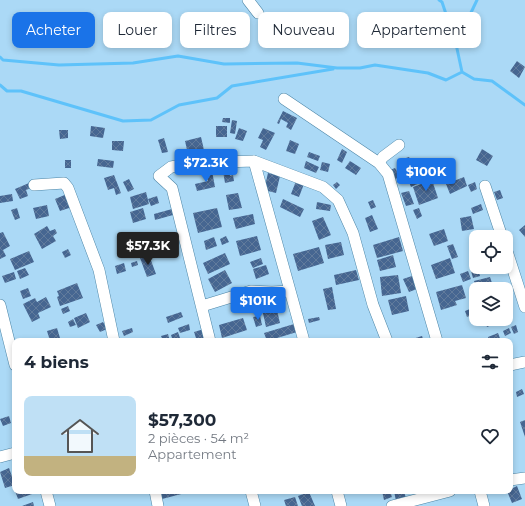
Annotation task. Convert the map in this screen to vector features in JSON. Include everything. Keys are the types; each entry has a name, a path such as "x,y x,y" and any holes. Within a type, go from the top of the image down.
{"street":[{"path":"248,0 258,13"},
{"path":"284,100 379,163 388,174 436,338"},
{"path":"379,163 383,157 399,145"},
{"path":"254,161 303,338"},
{"path":"209,338 172,188 159,176 171,167 192,163 254,161 323,187 338,200 353,233 373,306 386,338"},
{"path":"34,185 64,183 68,188 99,270 113,338"},
{"path":"485,186 500,230"},
{"path":"513,270 525,307"},
{"path":"202,306 251,291 290,291"},
{"path":"0,304 12,353"},
{"path":"513,364 525,362"},
{"path":"0,457 12,454"},
{"path":"513,480 525,478"},
{"path":"47,494 50,506"},
{"path":"156,494 158,506"},
{"path":"252,494 255,506"},
{"path":"338,494 341,506"},
{"path":"392,506 434,494"},
{"path":"481,494 484,506"}],"building":[{"path":"517,61 525,67 519,78 510,71"},
{"path":"283,111 297,118 291,130 286,127 288,123 281,119 279,124 277,123"},
{"path":"223,118 230,118 230,123 222,122"},
{"path":"232,120 237,121 235,134 230,133"},
{"path":"91,126 105,128 103,138 90,136"},
{"path":"216,126 227,126 227,137 216,137"},
{"path":"239,128 247,131 243,141 235,139"},
{"path":"263,128 275,133 266,150 260,147 263,140 258,138"},
{"path":"59,130 68,130 68,138 60,139"},
{"path":"201,137 204,150 188,154 185,141"},
{"path":"164,138 168,152 162,153 158,140"},
{"path":"290,140 299,144 295,154 286,151"},
{"path":"112,141 124,141 123,151 112,150"},
{"path":"342,149 347,152 342,163 337,160"},
{"path":"482,149 493,156 487,166 476,160"},
{"path":"309,152 320,156 318,161 307,157"},
{"path":"409,157 413,165 407,168 403,159"},
{"path":"98,159 114,161 113,168 97,166"},
{"path":"65,160 71,160 71,168 65,168"},
{"path":"306,161 319,167 316,173 304,168"},
{"path":"350,161 361,168 356,175 345,168"},
{"path":"440,161 449,179 442,182 434,164"},
{"path":"322,162 330,164 328,172 320,170"},
{"path":"418,166 424,181 411,187 409,182 406,184 401,172"},
{"path":"395,168 400,177 395,179 390,170"},
{"path":"229,170 230,176 233,175 234,181 225,183 223,171"},
{"path":"212,171 215,187 197,191 195,184 208,181 206,173"},
{"path":"268,173 280,176 276,193 264,190"},
{"path":"114,175 121,193 116,195 114,188 108,190 104,178"},
{"path":"464,177 467,186 450,194 446,184"},
{"path":"129,179 134,189 128,192 123,182"},
{"path":"432,180 438,198 419,205 413,187"},
{"path":"296,181 304,184 299,197 291,194"},
{"path":"337,182 340,185 336,189 333,185"},
{"path":"475,182 477,189 471,192 468,185"},
{"path":"29,183 31,188 26,190 28,196 20,199 15,189"},
{"path":"500,190 503,198 497,200 494,192"},
{"path":"409,191 414,204 406,206 401,193"},
{"path":"146,192 149,204 133,209 130,197"},
{"path":"238,193 242,208 229,210 226,195"},
{"path":"12,194 13,201 0,203 0,196"},
{"path":"67,194 72,207 60,211 55,199"},
{"path":"157,196 159,203 151,206 148,199"},
{"path":"283,199 304,209 300,217 280,207"},
{"path":"373,200 376,207 371,209 368,202"},
{"path":"317,202 331,205 330,211 316,209"},
{"path":"481,204 483,210 473,214 471,208"},
{"path":"47,205 49,216 36,219 33,208"},
{"path":"17,208 20,218 15,220 11,210"},
{"path":"143,208 146,219 133,223 130,212"},
{"path":"217,208 222,227 198,233 193,213"},
{"path":"419,208 422,216 417,219 413,210"},
{"path":"172,209 173,215 155,220 154,214"},
{"path":"253,214 255,224 236,229 233,218"},
{"path":"372,215 378,229 370,232 365,218"},
{"path":"471,216 474,229 462,231 460,218"},
{"path":"323,217 331,235 319,240 312,221"},
{"path":"525,225 525,237 519,230"},
{"path":"47,226 50,231 55,229 57,233 53,236 56,241 42,249 34,234"},
{"path":"444,229 448,241 434,246 429,234"},
{"path":"3,232 10,246 3,250 6,256 0,259 0,233"},
{"path":"156,234 162,248 147,254 142,240"},
{"path":"226,236 229,242 222,245 220,239"},
{"path":"257,236 261,250 240,256 236,241"},
{"path":"214,237 217,246 206,250 204,241"},
{"path":"399,237 403,251 377,258 373,245"},
{"path":"341,242 344,255 328,259 325,245"},
{"path":"453,244 458,257 452,259 447,246"},
{"path":"319,247 324,263 298,271 293,254"},
{"path":"68,249 71,255 65,258 62,252"},
{"path":"29,251 34,262 15,270 10,259"},
{"path":"225,253 230,264 208,274 203,263"},
{"path":"149,255 156,274 147,277 140,258"},
{"path":"393,255 396,267 380,271 377,260"},
{"path":"261,258 263,264 253,268 250,262"},
{"path":"450,258 455,273 436,279 431,265"},
{"path":"137,261 138,265 132,267 131,263"},
{"path":"124,263 126,271 117,274 115,266"},
{"path":"266,265 269,274 256,279 253,269"},
{"path":"25,268 29,275 20,279 17,271"},
{"path":"225,270 232,283 215,292 208,279"},
{"path":"356,270 359,280 336,285 334,275"},
{"path":"468,271 471,279 463,282 460,274"},
{"path":"14,272 16,279 5,283 2,276"},
{"path":"472,274 479,274 480,276 473,278"},
{"path":"398,275 401,293 382,296 380,277"},
{"path":"412,276 417,289 409,292 403,279"},
{"path":"490,277 492,282 474,282"},
{"path":"77,283 83,298 60,306 57,291"},
{"path":"462,285 466,298 455,301 457,305 441,310 436,292"},
{"path":"332,287 336,309 328,310 323,289"},
{"path":"28,288 31,296 23,299 20,291"},
{"path":"278,296 280,302 265,306 263,300"},
{"path":"406,296 409,311 392,315 388,300"},
{"path":"46,297 51,307 38,313 40,318 32,322 23,304 35,298 37,302"},
{"path":"68,306 70,311 63,314 61,309"},
{"path":"276,306 280,323 266,327 262,309"},
{"path":"469,309 469,316 467,317 465,311"},
{"path":"181,312 183,317 168,323 166,317"},
{"path":"86,313 90,322 78,328 74,318"},
{"path":"260,316 262,325 256,327 253,317"},
{"path":"319,317 320,320 309,323 308,319"},
{"path":"243,318 247,330 222,338 219,325"},
{"path":"73,319 76,325 70,327 68,322"},
{"path":"103,322 107,329 100,332 96,325"},
{"path":"189,324 190,330 180,333 178,328"},
{"path":"294,324 297,332 277,338 266,338 264,333"},
{"path":"516,325 518,332 514,334 511,327"},
{"path":"57,328 60,338 49,338 47,331"},
{"path":"132,328 133,332 124,336 122,331"},
{"path":"509,328 511,333 505,336 503,331"},
{"path":"204,329 207,338 196,338 194,332"},
{"path":"178,332 180,338 172,338 171,335"},
{"path":"498,333 500,338 488,338"},
{"path":"168,334 169,338 162,338 161,336"},
{"path":"522,389 524,394 517,397 516,392"},
{"path":"9,416 11,423 3,426 0,419"},
{"path":"525,420 525,437 520,422"},
{"path":"9,468 12,476 12,486 5,488 0,472"},
{"path":"517,486 522,499 512,503 508,494 513,494 513,488"},
{"path":"16,494 32,494 18,499"},
{"path":"161,494 181,494 162,499"},
{"path":"310,494 315,506 302,506 298,496"},
{"path":"383,494 391,494 392,497 384,500"},
{"path":"395,494 405,494 406,499 396,501"},
{"path":"295,497 298,506 286,506 284,500"},
{"path":"33,502 34,506 22,506"}],"waterway":[{"path":"439,0 442,2 456,44 462,72"},
{"path":"471,12 477,0"},
{"path":"0,57 3,60 59,65 133,63 178,56 224,64 297,63 337,68 360,68 375,65 428,73 446,80 462,72"},
{"path":"0,85 7,91 21,91 123,121 151,120 179,105 217,98 232,86 333,69"},
{"path":"462,72 474,79 492,81 525,105"}]}
